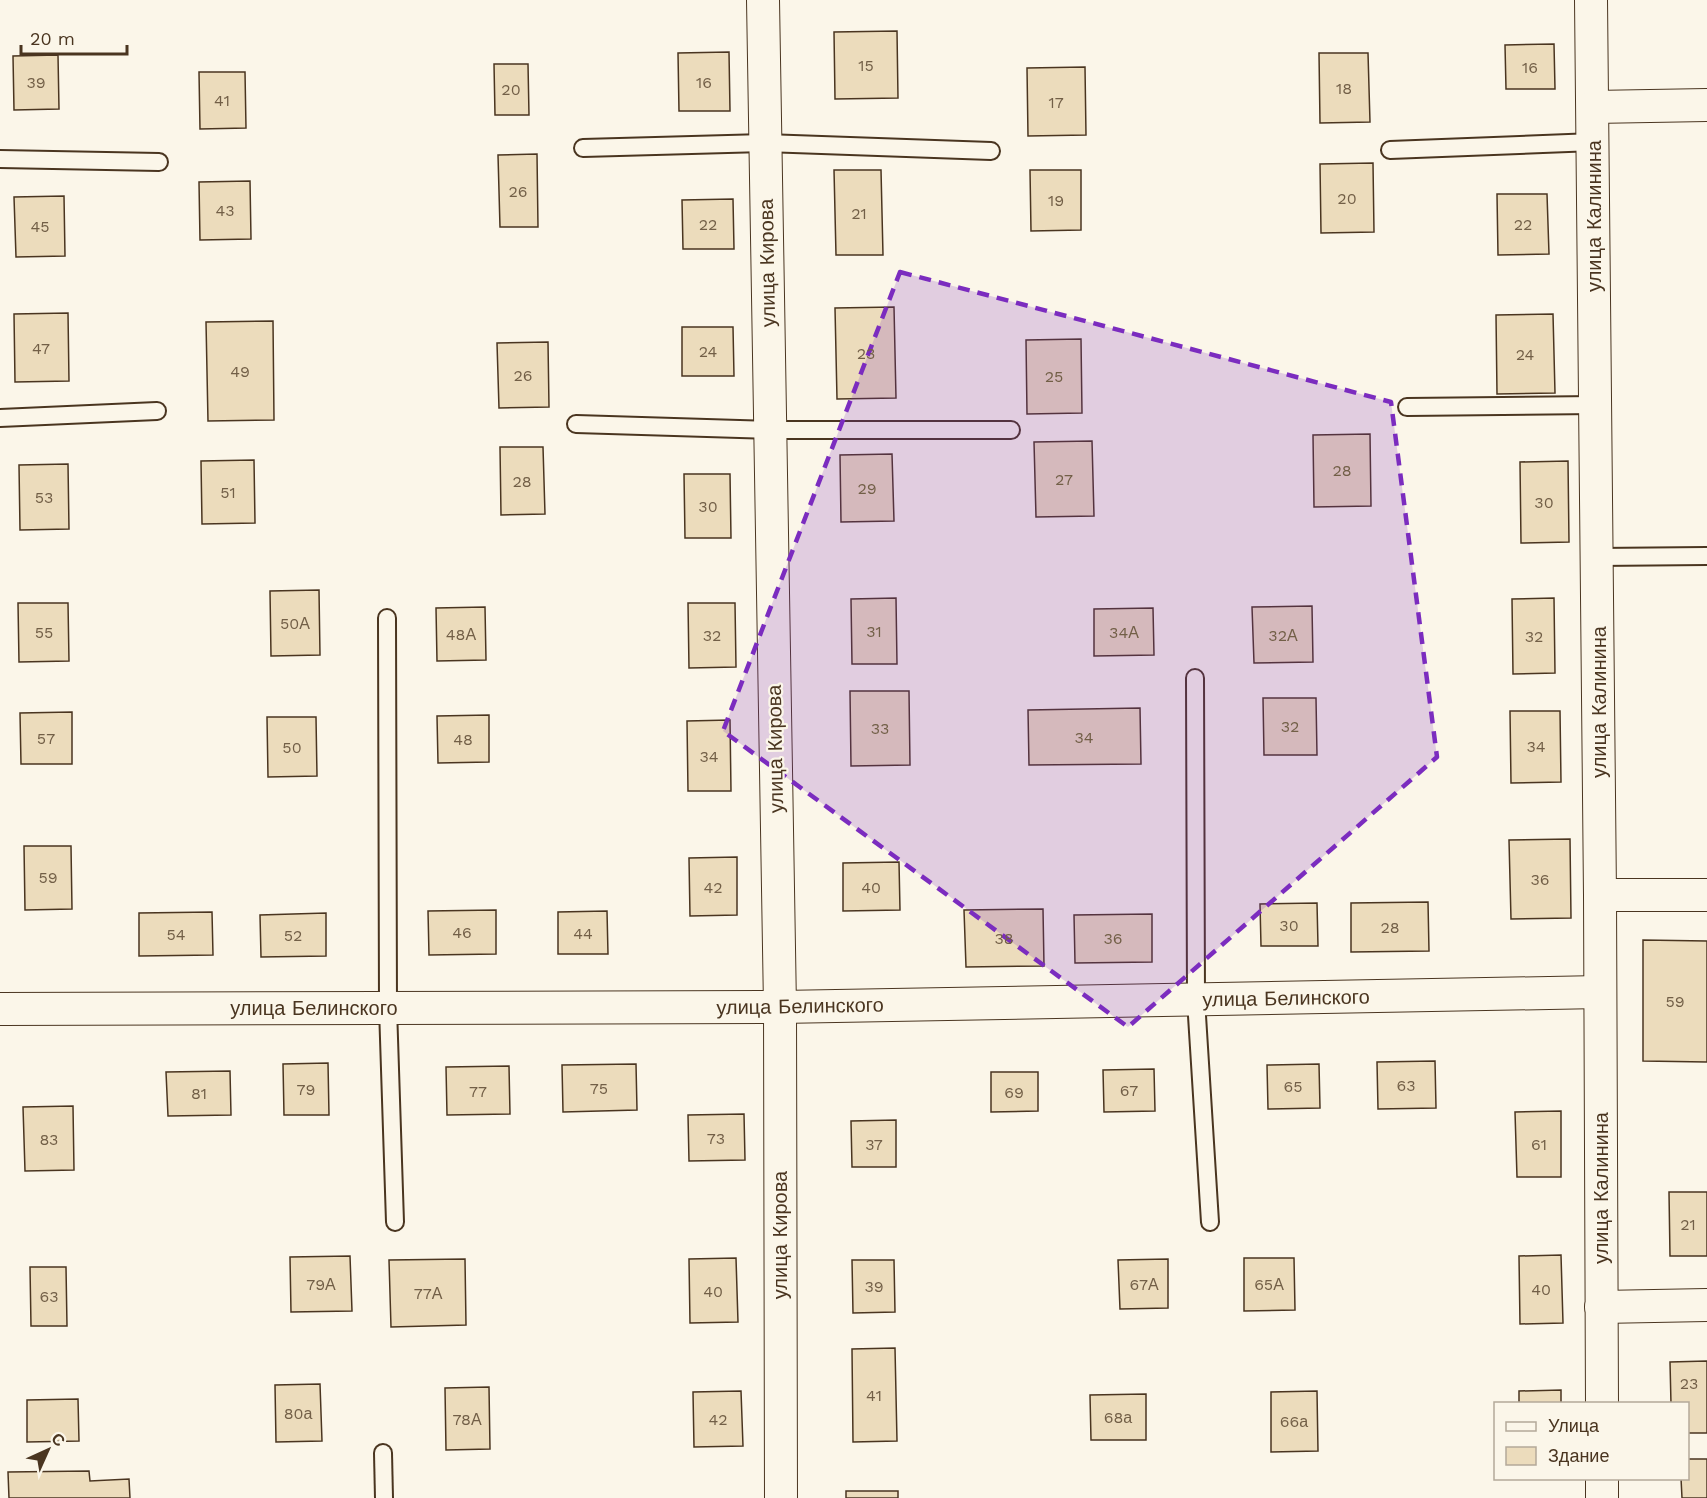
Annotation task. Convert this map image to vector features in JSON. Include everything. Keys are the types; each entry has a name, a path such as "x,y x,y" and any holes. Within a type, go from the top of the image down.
{"street":[{"name":"улица Кирова","path":"763,0 780,1007 781,1498"},
{"name":"улица Калинина","path":"1591,0 1600,895 1602,1402"},
{"path":"1593,107 1707,105"},
{"path":"1600,895 1707,895"},
{"name":"улица Белинского","path":"0,1009 780,1007 1600,992"},
{"path":"1601,1307 1707,1305"},
{"path":"1602,1480 1602,1498"}],"lane":[{"path":"1389,150 1593,142"},
{"path":"583,148 765,143 991,151"},
{"path":"0,159 159,162"},
{"path":"1407,407 1596,405"},
{"path":"0,418 157,411"},
{"path":"576,424 770,430 1011,430"},
{"path":"1597,557 1707,556"},
{"path":"387,618 388,1008 395,1222"},
{"path":"1195,678 1196,1000 1210,1222"},
{"path":"383,1453 384,1498"}],"highlighted area":[{"path":"900,272 1391,402 1437,757 1128,1027 723,731"}],"building":[{"path":"897,31 898,98 835,99 834,32"},
{"path":"1554,44 1555,89 1506,89 1505,45"},
{"path":"729,52 730,111 679,111 678,53"},
{"path":"1319,53 1368,53 1370,122 1320,123"},
{"path":"58,55 59,109 14,110 13,56"},
{"path":"494,64 528,64 529,115 495,115"},
{"path":"1085,67 1086,135 1028,136 1027,68"},
{"path":"199,72 245,72 246,128 200,129"},
{"path":"537,154 538,227 500,227 498,155"},
{"path":"1373,163 1374,232 1321,233 1320,164"},
{"path":"834,170 881,170 883,255 836,255"},
{"path":"1030,170 1081,170 1081,230 1031,231"},
{"path":"250,181 251,239 200,240 199,182"},
{"path":"1497,194 1547,194 1549,254 1498,255"},
{"path":"64,196 65,256 16,257 14,197"},
{"path":"733,199 734,249 683,249 682,200"},
{"path":"894,307 896,398 837,399 835,308"},
{"path":"68,313 69,381 15,382 14,314"},
{"path":"1553,314 1555,393 1497,394 1496,315"},
{"path":"273,321 274,420 208,421 206,322"},
{"path":"682,327 733,327 734,376 682,376"},
{"path":"1081,339 1082,413 1027,414 1026,340"},
{"path":"548,342 549,407 499,408 497,343"},
{"path":"1370,434 1371,506 1314,507 1313,435"},
{"path":"1092,441 1094,516 1036,517 1034,442"},
{"path":"500,447 543,447 545,514 501,515"},
{"path":"892,454 894,521 841,522 840,455"},
{"path":"254,460 255,523 202,524 201,461"},
{"path":"1568,461 1569,542 1521,543 1520,462"},
{"path":"68,464 69,529 20,530 19,465"},
{"path":"684,474 730,474 731,538 685,538"},
{"path":"319,590 320,655 271,656 270,591"},
{"path":"896,598 897,664 852,664 851,599"},
{"path":"1554,598 1555,673 1513,674 1512,599"},
{"path":"18,603 68,603 69,661 19,662"},
{"path":"688,603 735,603 736,667 689,668"},
{"path":"1312,606 1313,662 1254,663 1252,607"},
{"path":"485,607 486,660 437,661 436,608"},
{"path":"1153,608 1154,655 1094,656 1094,609"},
{"path":"850,691 909,691 910,765 851,766"},
{"path":"1263,698 1316,698 1317,755 1264,755"},
{"path":"1140,708 1141,764 1029,765 1028,710"},
{"path":"1510,711 1560,711 1561,782 1511,783"},
{"path":"72,712 72,764 21,764 20,713"},
{"path":"489,715 489,762 438,763 437,716"},
{"path":"267,717 316,717 317,776 268,777"},
{"path":"730,720 731,791 688,791 687,721"},
{"path":"1570,839 1571,918 1511,919 1509,840"},
{"path":"24,846 71,846 72,909 25,910"},
{"path":"737,857 737,915 690,916 689,858"},
{"path":"899,862 900,910 843,911 843,863"},
{"path":"1428,902 1429,951 1351,952 1351,903"},
{"path":"1317,903 1318,946 1261,946 1260,904"},
{"path":"1043,909 1044,966 966,967 964,910"},
{"path":"496,910 496,954 429,955 428,911"},
{"path":"607,911 608,954 558,954 558,912"},
{"path":"212,912 213,955 139,956 139,913"},
{"path":"326,913 326,956 261,957 260,915"},
{"path":"1152,914 1152,962 1075,963 1074,915"},
{"path":"1643,940 1707,941 1707,1062 1643,1061"},
{"path":"1435,1061 1436,1108 1378,1109 1377,1062"},
{"path":"328,1063 329,1115 284,1115 283,1064"},
{"path":"636,1064 637,1110 563,1112 562,1065"},
{"path":"1319,1064 1320,1108 1268,1109 1267,1065"},
{"path":"509,1066 510,1114 447,1115 446,1067"},
{"path":"1154,1069 1155,1111 1104,1112 1103,1070"},
{"path":"230,1071 231,1115 168,1116 166,1072"},
{"path":"991,1072 1038,1072 1038,1111 991,1112"},
{"path":"73,1106 74,1170 25,1171 23,1107"},
{"path":"1561,1111 1561,1177 1517,1177 1515,1112"},
{"path":"744,1114 745,1160 689,1161 688,1115"},
{"path":"896,1120 896,1167 852,1167 851,1121"},
{"path":"1669,1192 1707,1192 1707,1256 1670,1256"},
{"path":"1561,1255 1563,1323 1520,1324 1519,1256"},
{"path":"350,1256 352,1311 291,1312 290,1257"},
{"path":"736,1258 738,1322 690,1323 689,1259"},
{"path":"1244,1258 1294,1258 1295,1310 1244,1311"},
{"path":"465,1259 466,1325 391,1327 389,1260"},
{"path":"1168,1259 1168,1308 1120,1309 1118,1260"},
{"path":"852,1260 894,1260 895,1312 853,1313"},
{"path":"30,1267 66,1267 67,1326 31,1326"},
{"path":"895,1348 897,1441 853,1442 852,1349"},
{"path":"1707,1361 1707,1433 1689,1433 1689,1402 1671,1402 1670,1362"},
{"path":"320,1384 322,1441 276,1442 275,1385"},
{"path":"489,1387 490,1449 446,1450 445,1388"},
{"path":"1561,1390 1561,1402 1519,1402 1519,1391"},
{"path":"741,1391 743,1446 694,1447 693,1392"},
{"path":"1317,1391 1318,1451 1271,1452 1271,1392"},
{"path":"1146,1394 1146,1440 1091,1440 1090,1395"},
{"path":"78,1399 79,1441 27,1442 27,1400"},
{"path":"1689,1459 1707,1459 1707,1498 1682,1498 1681,1480 1689,1480"},
{"path":"89,1471 90,1481 129,1479 130,1498 9,1498 8,1472"},
{"path":"846,1491 898,1491 898,1498 846,1498"}]}
